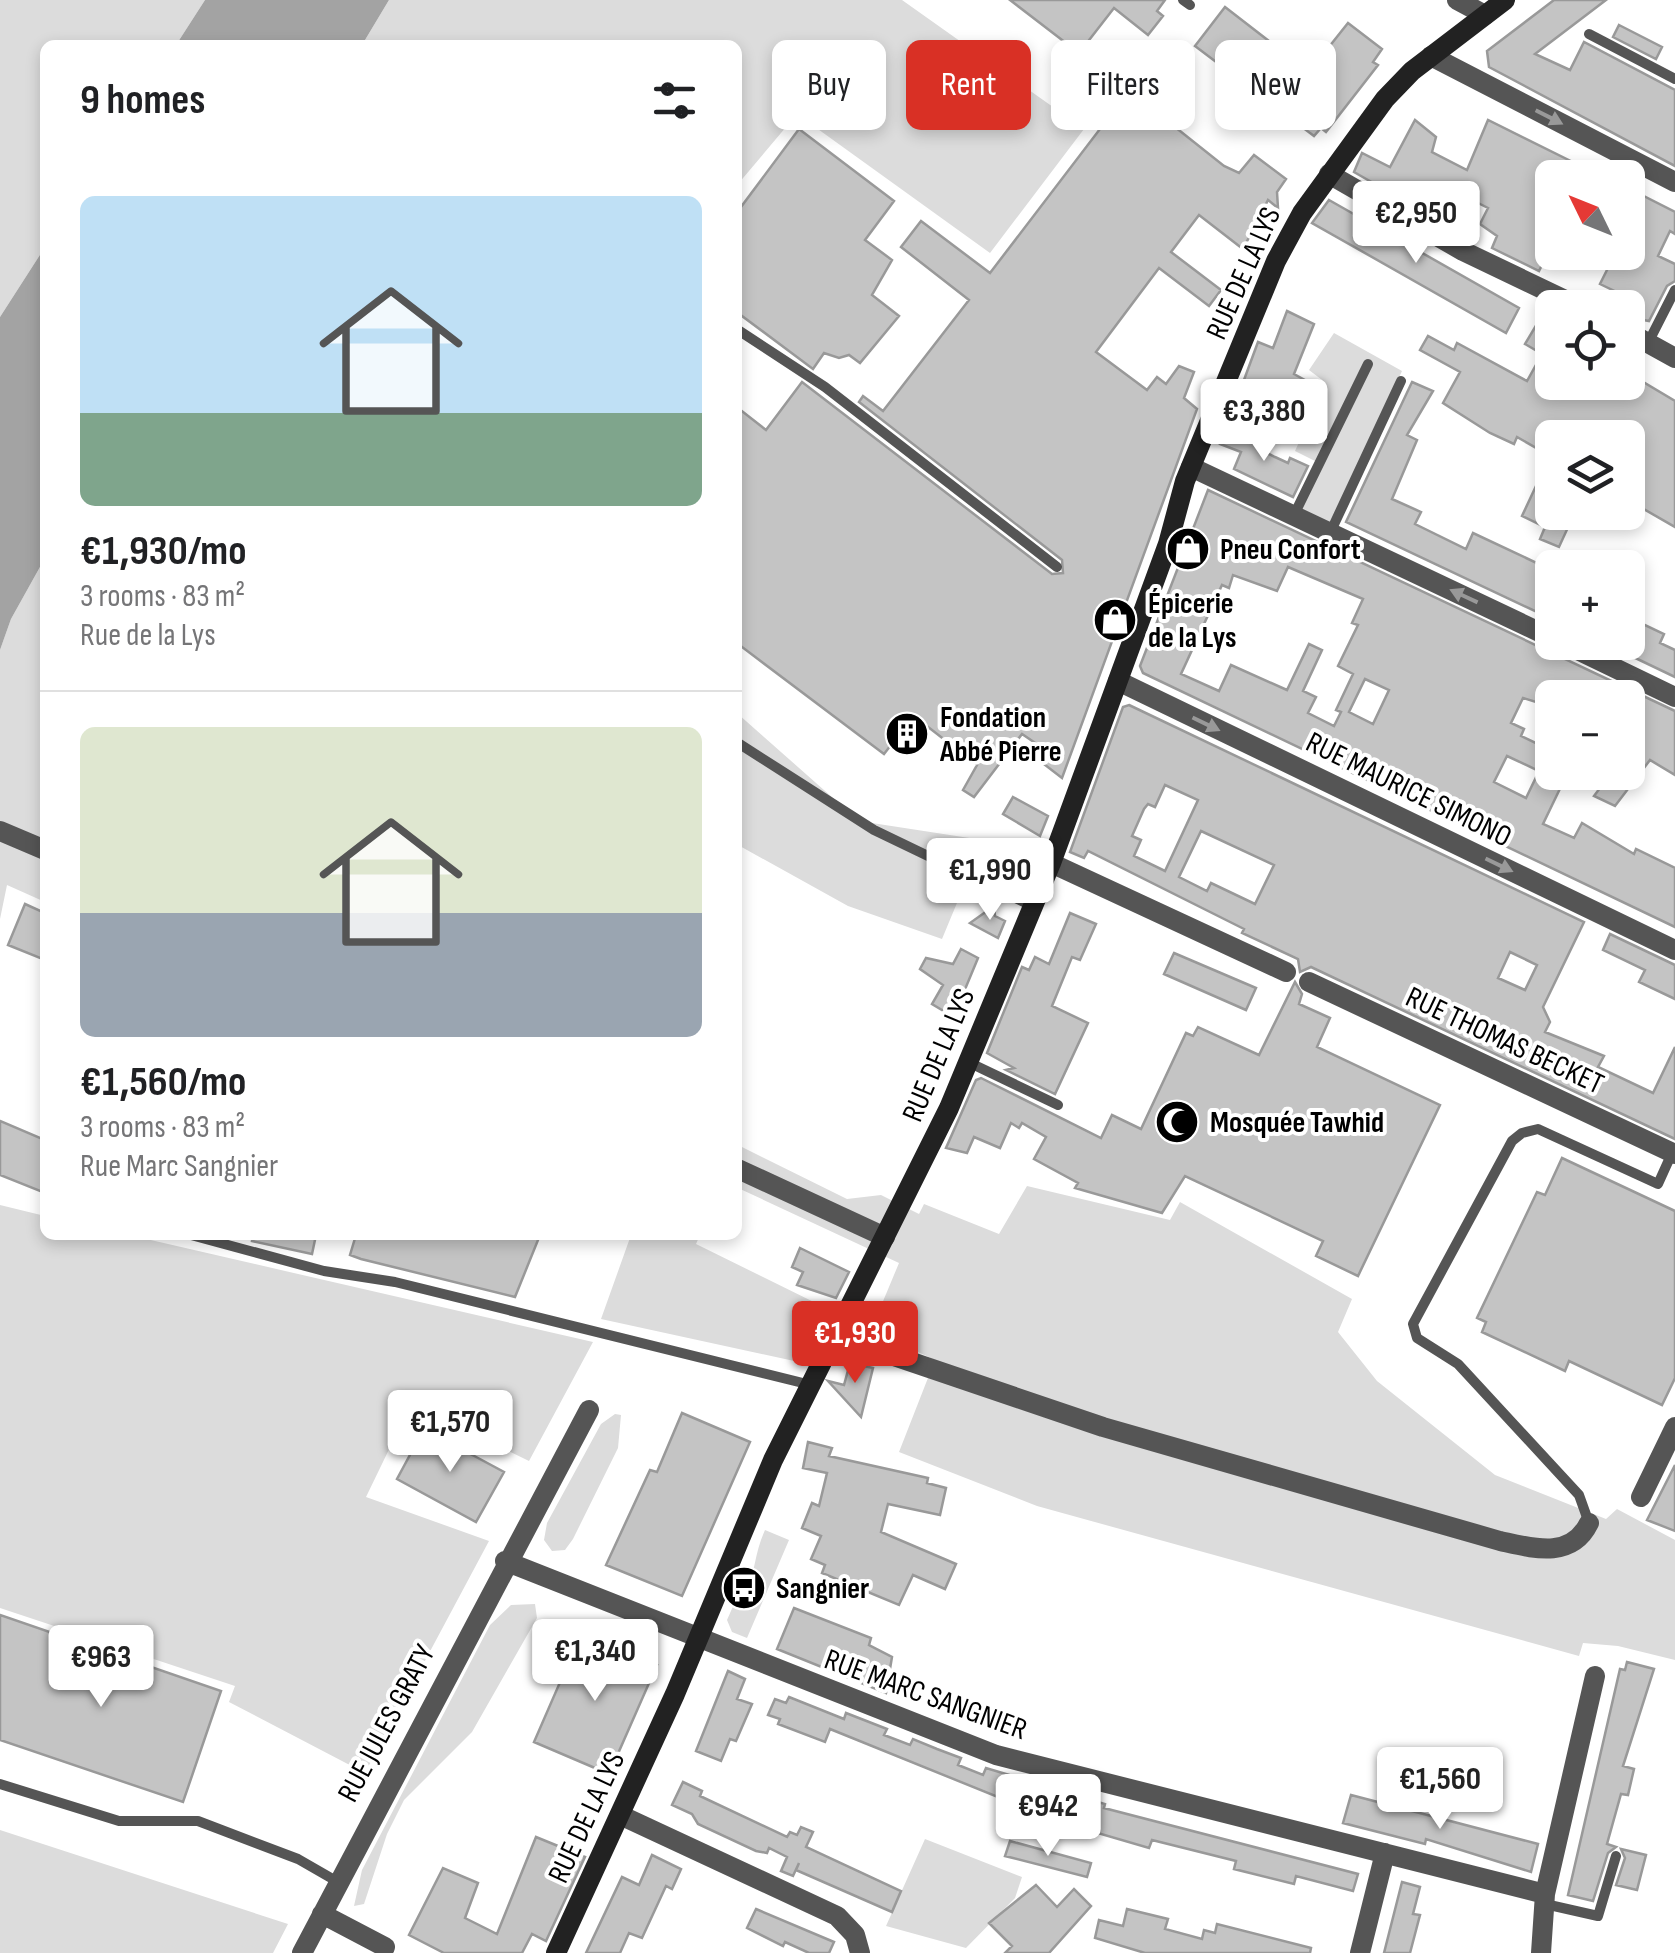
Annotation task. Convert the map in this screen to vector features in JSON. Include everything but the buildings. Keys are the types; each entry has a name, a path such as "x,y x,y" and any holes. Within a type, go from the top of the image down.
{"main road":[{"name":"RUE DE LA LYS","path":"556,1953 698,1639 773,1460 968,1062 1051,864 1168,544 1190,467 1269,276 1329,174 1384,99 1431,56 1505,0"}],"street":[{"path":"1458,0 1485,15"},
{"path":"1431,56 1675,182"},
{"path":"1329,174 1463,250 1545,290"},
{"path":"1645,341 1675,358"},
{"path":"1190,467 1535,630"},
{"path":"1598,660 1675,697"},
{"name":"RUE MAURICE SIMONO","path":"1118,681 1675,950"},
{"path":"0,831 40,848"},
{"path":"1051,864 1286,972"},
{"name":"RUE THOMAS BECKET","path":"1309,982 1674,1153"},
{"path":"742,1171 885,1237"},
{"path":"838,1331 891,1355 1102,1427 1500,1541 1556,1550 1576,1539 1589,1523"},
{"name":"RUE JULES GRATY","path":"302,1953 589,1410"},
{"path":"1641,1497 1675,1427"},
{"path":"506,1562 698,1639"},
{"name":"RUE MARC SANGNIER","path":"698,1639 996,1755 1385,1854 1544,1899"},
{"path":"1541,1953 1544,1899 1596,1676"},
{"path":"620,1815 837,1916 850,1928 860,1953"},
{"path":"1360,1953 1385,1854"},
{"path":"322,1914 391,1950"}],"lane":[{"path":"1588,34 1675,79"},
{"path":"1648,343 1675,290"},
{"path":"742,333 825,387 1057,567"},
{"path":"1294,515 1368,364"},
{"path":"1330,532 1401,382"},
{"path":"742,746 874,830 1033,907"},
{"path":"968,1062 1058,1105"},
{"path":"1589,1523 1580,1495 1458,1364 1417,1338 1412,1324 1512,1142 1522,1132 1538,1129 1658,1184 1674,1153"},
{"path":"209,1240 324,1271 395,1282 811,1384"},
{"path":"0,1784 119,1821 198,1822 298,1860 338,1882"},
{"path":"1544,1899 1598,1916 1616,1856"}],"shaded area":[{"path":"0,0 205,0 179,40 40,40 40,255 0,317"},
{"path":"205,0 389,0 365,40 179,40"},
{"path":"389,0 902,0 958,40 906,40 906,130 1031,130 1031,91 1051,106 1051,130 1083,130 990,253 819,130 886,130 886,40 772,40 772,130 784,130 742,179 742,40 365,40"},
{"path":"40,255 40,567 11,619 0,650 0,317"},
{"path":"1334,333 1402,371 1329,526 1301,510 1323,465 1295,451 1326,383 1309,370"},
{"path":"40,567 40,900 7,885 0,919 0,650 11,619"},
{"path":"742,718 859,821 1040,849 1021,885 969,874 942,939 848,906 742,847"},
{"path":"742,1147 847,1199 881,1195 919,1214 924,1204 999,1234 1027,1186 1170,1220 1180,1202 1352,1299 1338,1332 1377,1381 1495,1475 1606,1519 1617,1509 1675,1540 1675,1660 1618,1646 1583,1643 1579,1656 1037,1506 899,1452 935,1360 871,1330 899,1263 742,1190"},
{"path":"0,1205 40,1215 40,1240 151,1240 593,1342 529,1461 411,1404 366,1497 489,1541 365,1773 229,1702 235,1686 0,1608"},
{"path":"629,1240 698,1240 696,1244 834,1312 808,1364 601,1319"},
{"path":"615,1414 621,1415 618,1448 573,1539 565,1550 552,1551 544,1540 547,1523 601,1424"},
{"path":"765,1530 789,1540 747,1638 732,1632 727,1620 738,1595 747,1592"},
{"path":"535,1604 537,1618 472,1732 404,1800 387,1834 364,1904 354,1906 362,1870 490,1625 511,1605"},
{"path":"0,1830 288,1924 273,1953 0,1953"},
{"path":"925,1839 1022,1877 1015,1898 966,1948 886,1926"}],"place":[{"name":"Pneu Confort","path":"1188,549"},
{"name":"Épicerie de la Lys","path":"1115,620"},
{"name":"Fondation Abbé Pierre","path":"907,734"},
{"name":"Mosquée Tawhid","path":"1177,1122"},
{"name":"Sangnier","path":"744,1588"}]}
